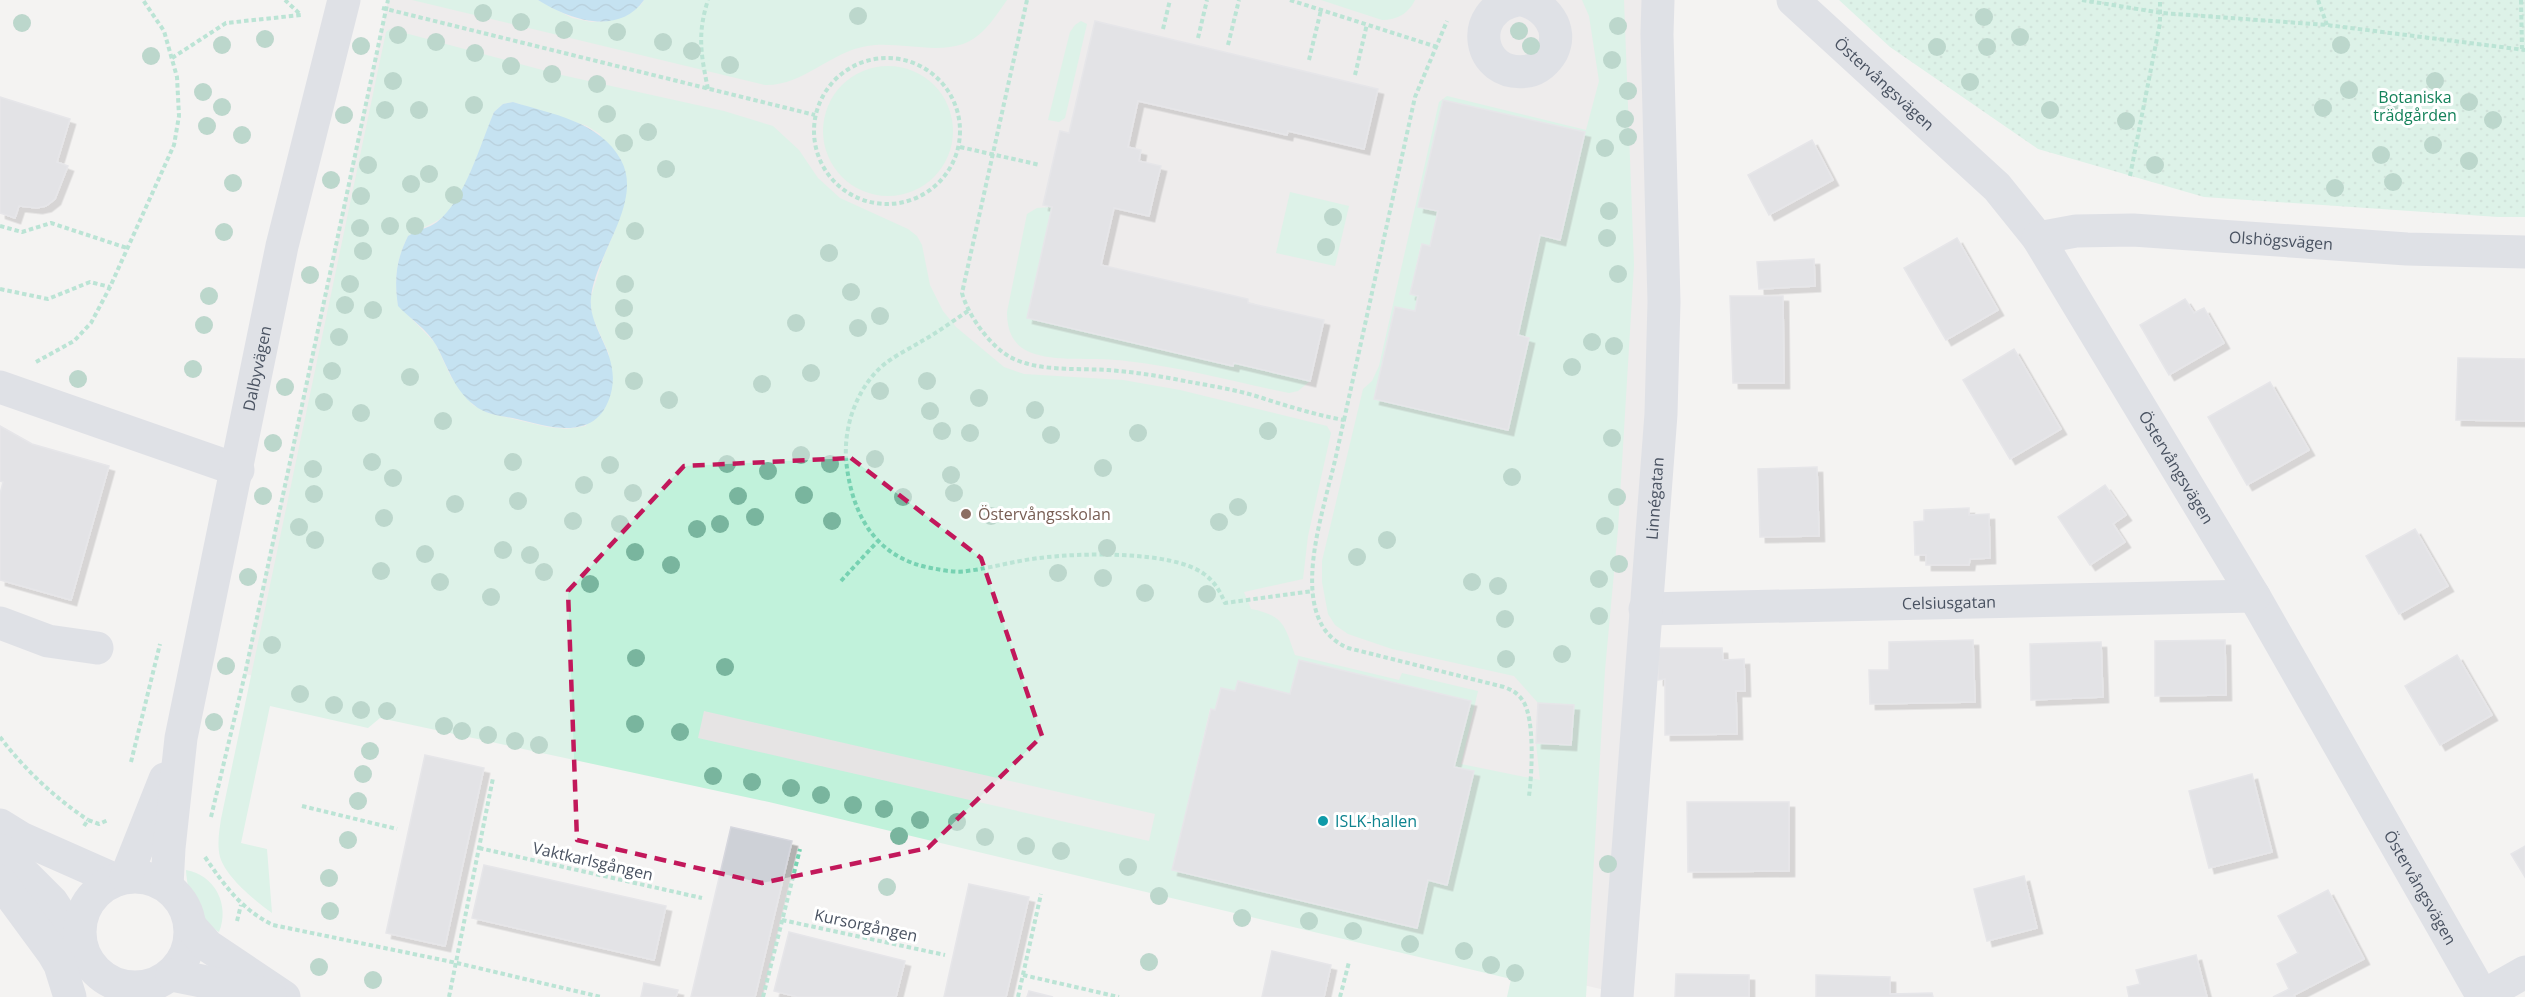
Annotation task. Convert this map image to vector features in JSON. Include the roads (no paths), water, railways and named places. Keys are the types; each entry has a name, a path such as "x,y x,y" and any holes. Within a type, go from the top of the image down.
{"street":[{"name":"Dalbyvägen","path":"167,886 169,848 182,738 282,246 344,0"},
{"path":"1517,0 1507,2 1494,10 1486,21 1483,35 1485,49 1493,61 1504,69 1519,72 1533,70 1544,62 1553,51 1556,37 1553,23 1546,11 1534,3 1523,0"},
{"name":"Linnégatan","path":"1617,997 1661,414 1664,302 1658,0"},
{"name":"Östervångsvägen","path":"1793,0 1997,187 2038,238 2254,596 2482,997"},
{"name":"Olshögsvägen","path":"2038,238 2076,231 2133,230 2407,249 2525,252"},
{"path":"0,387 238,471"},
{"name":"Celsiusgatan","path":"1645,609 2254,596"},
{"path":"0,623 13,630 48,641 98,648"},
{"name":"Dalbyvägen","path":"121,879 182,738"},
{"path":"0,825 21,838 121,879"},
{"path":"0,850 52,902 94,973 117,984 135,988 165,984 284,997"},
{"path":"94,973 80,928 86,908 99,890 121,879 147,878 167,886 181,901 189,917 191,938 186,956 165,984"},
{"path":"0,881 60,965 70,997"},
{"path":"190,927 208,946 284,997"},
{"path":"2482,997 2525,972"}],"water":[{"path":"538,0 644,0 633,11 621,18 592,21 564,13"},
{"path":"513,102 558,115 601,136 621,160 626,176 626,193 622,211 600,265 591,298 594,321 612,366 611,393 605,409 596,419 573,428 545,426 494,415 479,408 467,399 456,385 432,339 398,306 397,270 408,236 434,224 447,212 464,186 494,112 503,104"}],"place":[{"name":"Östervångsskolan","path":"966,514"},
{"name":"ISLK-hallen","path":"1323,821"}],"park label":[{"name":"Botaniska trädgården","path":"2415,106"}]}
